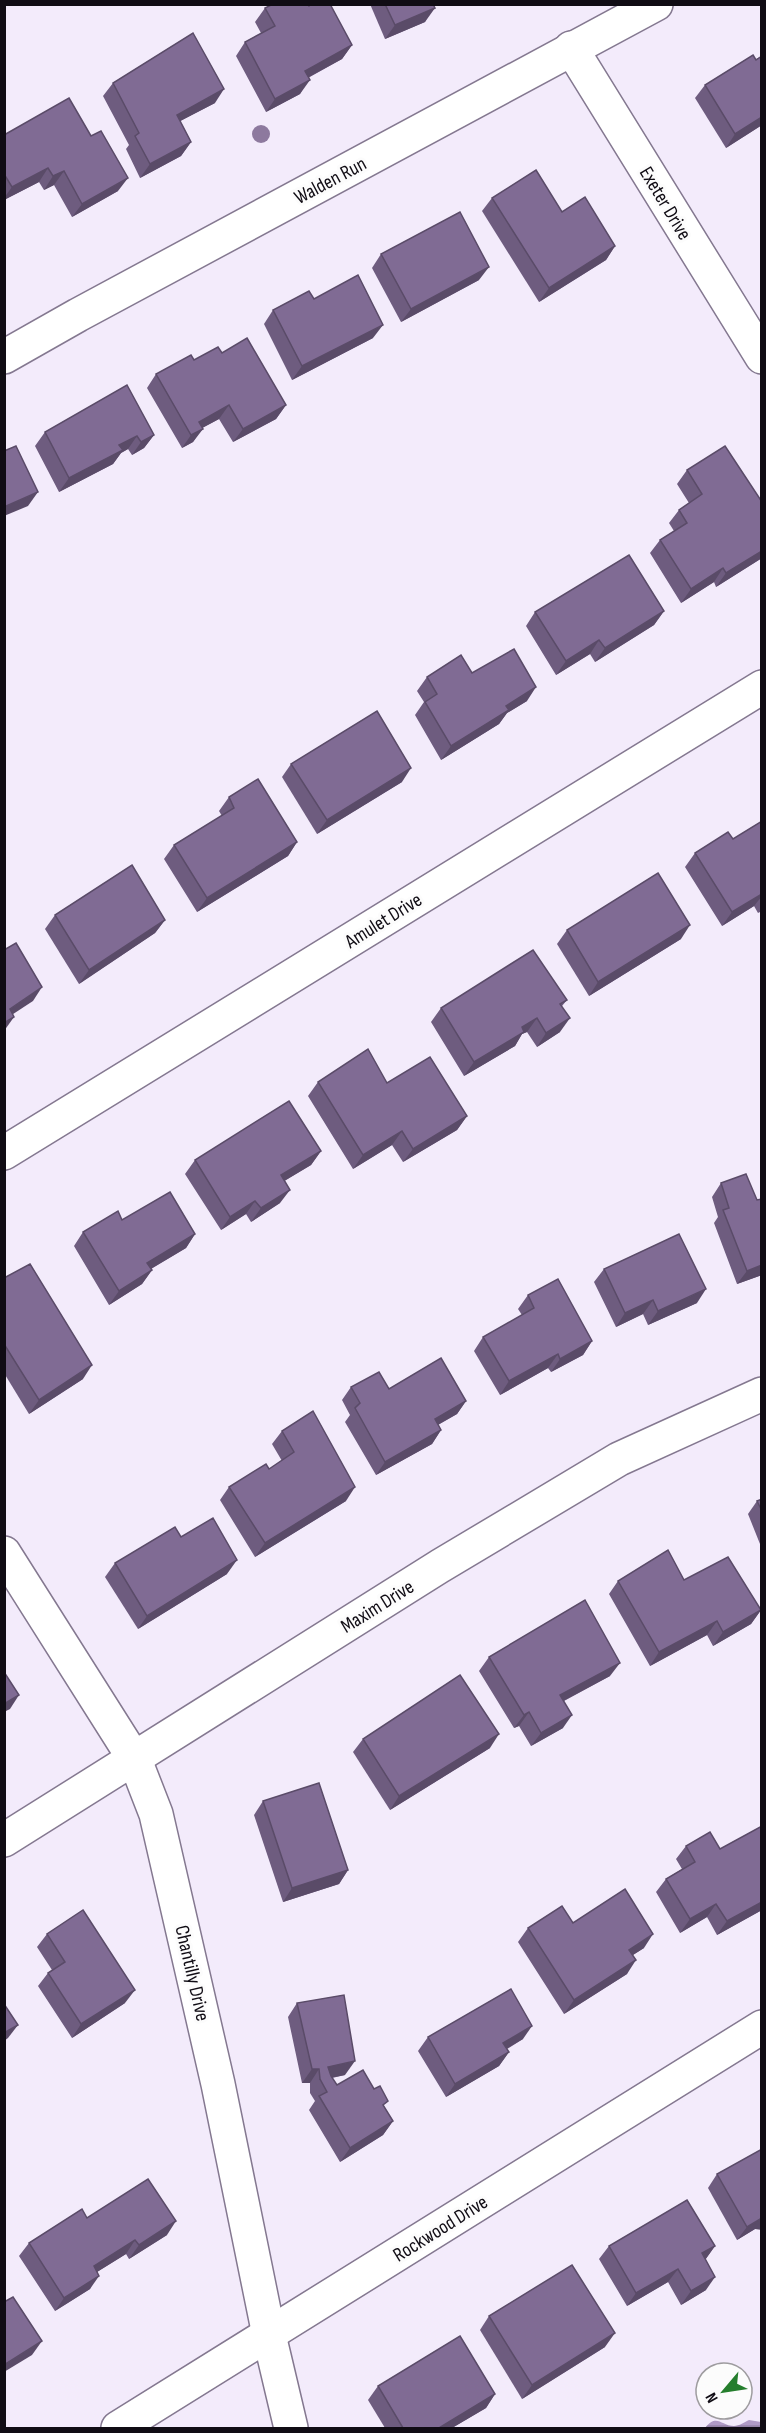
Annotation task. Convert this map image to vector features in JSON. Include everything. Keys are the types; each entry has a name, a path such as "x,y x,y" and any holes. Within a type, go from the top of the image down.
{"street":[{"name":"Walden Run","path":"4,357 656,4"},
{"name":"Exeter Drive","path":"571,48 762,357"},
{"name":"Amulet Drive","path":"4,1153 762,687"},
{"name":"Maxim Drive","path":"4,1840 135,1760 440,1566 609,1465 762,1394"},
{"name":"Chantilly Drive","path":"4,1553 135,1760 156,1814 179,1907 241,2190 269,2335 291,2428"},
{"name":"Rockwood Drive","path":"118,2428 762,2027"}],"shaded area":[{"path":"713,2421 734,2426 754,2421 761,2422 761,2428 705,2428"}],"building":[{"path":"273,4 308,4 309,6 330,4 352,45 305,71 310,80 275,99 245,42 275,26 265,8"},
{"path":"385,4 433,4 435,8 395,25"},
{"path":"193,33 224,89 177,115 191,142 150,164 135,136 139,133 113,83"},
{"path":"753,55 756,60 762,56 762,117 735,134 705,85"},
{"path":"69,98 91,136 101,131 128,178 82,204 64,171 53,176 48,168 12,187 4,174 4,135"},
{"path":"536,170 562,212 585,197 615,246 549,288 492,198"},
{"path":"460,212 489,267 411,309 381,254"},
{"path":"358,275 383,325 302,366 273,310 309,291 314,299"},
{"path":"247,338 286,405 243,429 229,405 199,422 203,429 191,435 156,374 191,355 194,360 218,347 222,353"},
{"path":"127,385 154,435 141,442 137,436 119,445 123,450 69,478 45,432"},
{"path":"16,446 38,492 4,507 4,451"},
{"path":"725,446 762,502 762,551 726,573 723,568 691,589 660,540 687,523 679,510 702,494 687,470"},
{"path":"629,555 664,611 605,648 599,640 566,661 535,612"},
{"path":"514,649 536,687 506,706 509,710 451,746 425,702 437,694 427,677 461,655 472,673"},
{"path":"377,711 411,768 327,820 291,764"},
{"path":"258,779 297,842 207,898 174,845 234,808 229,797"},
{"path":"762,821 762,894 732,912 695,853 728,832 733,839"},
{"path":"132,865 165,920 89,970 55,915"},
{"path":"658,873 690,925 598,982 567,930"},
{"path":"16,943 42,987 10,1009 14,1017 4,1023 4,950"},
{"path":"533,950 567,1000 560,1004 570,1018 546,1033 537,1018 522,1027 524,1032 474,1062 441,1008"},
{"path":"368,1049 387,1083 430,1057 467,1116 413,1149 402,1131 363,1155 318,1082"},
{"path":"289,1101 321,1151 281,1175 290,1190 261,1208 255,1201 230,1217 195,1160"},
{"path":"746,1174 757,1200 762,1199 762,1265 747,1271 723,1210 729,1208 721,1183"},
{"path":"170,1192 195,1234 147,1263 152,1270 119,1291 83,1232 118,1211 122,1220"},
{"path":"679,1234 706,1289 658,1311 653,1300 625,1313 604,1269"},
{"path":"30,1264 92,1365 39,1400 4,1344 4,1278"},
{"path":"558,1279 592,1341 560,1359 558,1354 509,1381 483,1337 534,1308 528,1295"},
{"path":"441,1358 466,1401 435,1419 441,1430 385,1462 355,1408 360,1403 351,1387 379,1372 389,1389"},
{"path":"313,1411 355,1487 265,1543 229,1487 266,1464 269,1469 294,1452 282,1431"},
{"path":"762,1499 762,1511 757,1501"},
{"path":"213,1518 237,1560 147,1616 115,1563 175,1527 181,1537"},
{"path":"668,1550 684,1580 728,1557 761,1610 723,1632 717,1621 659,1652 618,1581"},
{"path":"585,1600 620,1663 560,1695 572,1715 541,1733 529,1712 524,1715 489,1657"},
{"path":"4,1672 19,1695 4,1704"},
{"path":"460,1675 499,1734 399,1796 363,1739"},
{"path":"319,1783 348,1870 292,1888 263,1801"},
{"path":"762,1826 762,1902 727,1921 716,1904 690,1919 666,1879 695,1862 686,1846 710,1832 720,1849"},
{"path":"625,1889 653,1934 629,1950 636,1960 574,2000 528,1928 562,1906 573,1923"},
{"path":"83,1910 135,1990 81,2024 48,1973 65,1962 47,1934"},
{"path":"511,1989 532,2026 503,2043 509,2052 455,2084 428,2037"},
{"path":"344,1995 355,2061 328,2067 331,2076 337,2085 363,2070 374,2089 380,2086 388,2101 383,2105 393,2121 350,2148 319,2096 327,2092 320,2079 319,2069 312,2069 297,2003"},
{"path":"4,2004 18,2025 4,2033"},
{"path":"762,2149 762,2218 747,2227 717,2174"},
{"path":"148,2179 176,2221 139,2245 135,2240 94,2266 99,2276 64,2298 29,2243 82,2209 87,2218"},
{"path":"687,2200 715,2246 702,2253 715,2277 691,2291 678,2269 636,2293 609,2246"},
{"path":"572,2265 615,2333 532,2385 489,2316"},
{"path":"13,2297 42,2341 4,2365 4,2302"},
{"path":"460,2336 495,2394 439,2428 403,2428 378,2386"}]}
